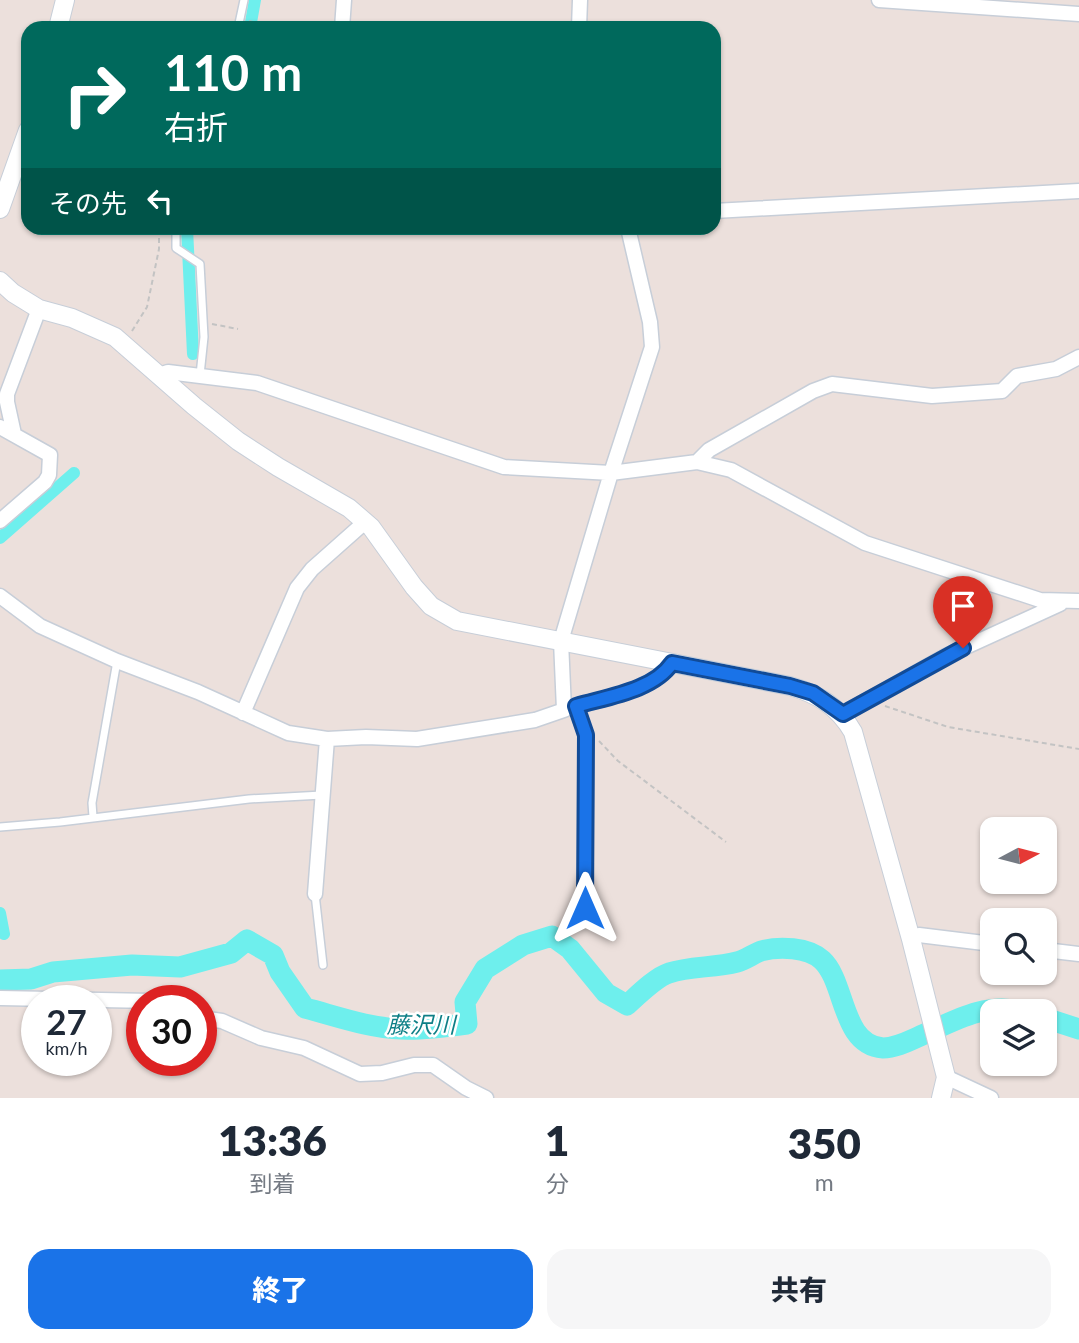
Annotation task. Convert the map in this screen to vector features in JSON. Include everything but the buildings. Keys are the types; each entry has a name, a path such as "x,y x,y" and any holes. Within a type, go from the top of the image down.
{"street":[{"path":"60,21 65,0"},
{"path":"342,21 344,0"},
{"path":"579,21 580,0"},
{"path":"879,0 1079,13"},
{"path":"0,209 21,150"},
{"path":"721,211 1079,191"},
{"path":"585,908 586,735 582,722 570,708 561,641 652,347 650,322 630,235"},
{"path":"0,281 13,293 40,309 100,329 123,343 238,441 349,508 365,522 431,606 457,621 790,686 813,693 843,714 853,732 911,939 946,1077 942,1098"},
{"path":"14,434 6,402 9,384 40,309"},
{"path":"697,462 721,443 813,391 832,384 932,396 1002,391 1017,376 1056,369 1079,357"},
{"path":"159,375 168,372 257,383 504,467 611,473 697,462 732,470 865,543 1027,597 1072,601"},
{"path":"0,428 50,456 49,475 44,482 0,521"},
{"path":"243,713 297,587 312,569 365,522"},
{"path":"0,596 40,626 117,661 198,692 288,733 327,739 366,737 417,740 535,720 637,688 660,675 672,663"},
{"path":"843,714 946,656 1072,601"},
{"path":"315,894 327,739"},
{"path":"911,939 919,935 980,943"},
{"path":"1057,951 1079,954"},
{"path":"0,998 126,1000"},
{"path":"217,1020 261,1038 304,1048 360,1074 382,1073 414,1065 433,1065 465,1093 486,1098"},
{"path":"946,1077 991,1098"}],"lane":[{"path":"240,21 244,0"},
{"path":"176,235 175,246 178,250 200,264 204,323 200,375"},
{"path":"93,817 92,803 117,661"},
{"path":"0,827 249,799 323,795"},
{"path":"315,894 323,965"}],"path":[{"path":"243,19 252,21"},
{"path":"123,343 148,307 159,235"},
{"path":"204,323 238,329"},
{"path":"871,699 892,709 948,727 1079,749"},
{"path":"582,722 618,761 726,842"}],"waterway":[{"path":"251,21 255,0"},
{"path":"187,235 193,354"},
{"path":"0,538 74,473"},
{"path":"0,913 4,934"},
{"name":"藤沢川","path":"0,980 31,979 53,972 132,965 180,967 231,953 247,940 273,955 280,972 305,1008 377,1026 401,1029 434,1028 467,1024 465,1002 485,969 523,945 552,936 570,949 606,993 627,1005 669,973 737,962 761,951 785,948 809,952 822,960 830,970 852,1025 859,1036 869,1044 883,1048 892,1047 980,1012"},
{"name":"藤沢川","path":"1057,1022 1079,1029"}],"route":[{"path":"585,908 586,735 576,706 637,688 660,675 672,663 790,686 813,693 843,714 963,648"}]}
